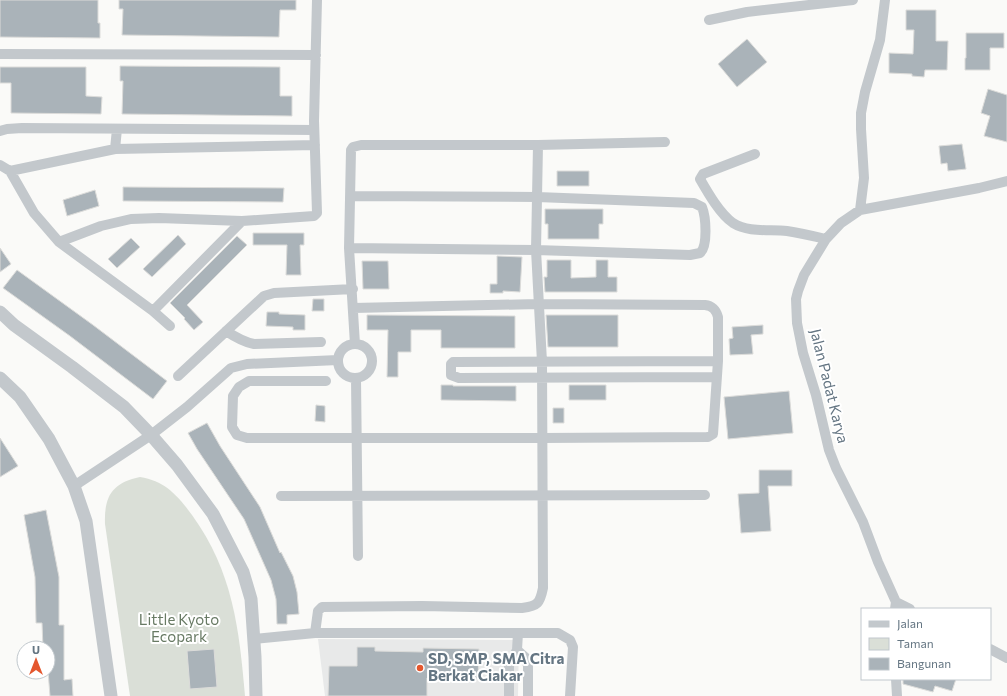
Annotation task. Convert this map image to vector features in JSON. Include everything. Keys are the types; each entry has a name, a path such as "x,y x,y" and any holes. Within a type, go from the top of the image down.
{"street":[{"path":"59,242 101,226 131,219 159,218 242,221 316,215 314,130 318,0"},
{"path":"709,20 747,12 853,0"},
{"path":"860,210 864,178 861,113 865,92 880,40 885,0"},
{"path":"0,54 316,55"},
{"path":"0,131 7,129 314,130"},
{"path":"115,149 116,129"},
{"path":"355,344 349,248 351,150 353,147 357,145 538,145 665,142"},
{"path":"10,171 115,149 315,144"},
{"path":"315,633 318,611 322,607 422,606 522,608 533,607 540,600 543,588 542,362 536,250 538,145"},
{"path":"755,154 701,176 700,179 711,198 726,216 740,227 755,230 789,232 826,239"},
{"path":"0,164 10,171 34,213 59,242 153,311 170,326"},
{"name":"Jalan Padat Karya","path":"895,606 863,522 828,450 816,395 803,353 797,323 796,299 798,291 804,275 826,239 841,223 860,210 979,188 1007,181"},
{"path":"349,248 536,250 690,255 700,253 705,244 704,212 699,204 694,202 538,197 350,196"},
{"path":"153,311 242,221"},
{"path":"178,376 259,300 270,294 352,290"},
{"path":"326,381 249,381 239,387 233,396 232,427 237,435 247,438 542,438 711,436 714,434 718,362 718,317 717,312 711,306 538,304 353,308"},
{"path":"0,312 14,326 124,407 178,465 212,514 243,572 251,599 256,696"},
{"path":"226,330 237,339 254,344 321,342"},
{"path":"355,344 361,344 370,352 372,357 370,368 362,376 356,378 345,375 341,371 338,360 339,354 343,348 355,344"},
{"path":"74,486 151,435 187,407 231,368 247,364 338,360"},
{"path":"716,377 459,378 453,377 451,374 451,364 453,362 718,362"},
{"path":"0,378 20,397 49,439 74,486 86,521 111,696"},
{"path":"356,378 358,556"},
{"path":"281,496 705,495"},
{"path":"895,606 905,608"},
{"path":"253,639 315,633 558,633 570,640 573,647 570,696"},
{"path":"509,696 509,665 517,650 518,633"},
{"path":"517,650 526,658 528,666 528,696"},
{"path":"991,650 1007,658"},
{"path":"896,680 897,696"}],"shaded area":[{"name":"SD, SMP, SMA Citra Berkat Ciakar","path":"318,639 519,640 518,696 325,696"}],"green space":[{"name":"Little Kyoto Ecopark","path":"140,477 157,482 176,495 206,536 217,558 232,601 240,647 245,696 130,696 105,524 105,514 108,498 116,487"}],"building":[{"path":"0,0 98,0 98,23 100,23 100,38 0,37"},
{"path":"119,0 296,0 296,10 280,10 279,37 122,35 123,9 119,9"},
{"path":"906,10 936,10 936,41 948,41 947,70 925,70 924,77 912,76 912,74 889,73 889,53 913,54 914,30 906,30"},
{"path":"966,33 1004,33 1004,48 990,48 990,70 965,70"},
{"path":"747,39 767,62 737,87 718,64"},
{"path":"120,66 280,67 280,96 292,96 292,116 122,114 123,81 120,81"},
{"path":"0,67 86,67 86,96 102,97 101,114 11,113 11,83 0,83"},
{"path":"988,89 1007,95 1007,142 984,136 990,116 981,113"},
{"path":"962,144 966,169 948,171 947,163 941,164 939,146"},
{"path":"557,171 589,171 589,186 557,186"},
{"path":"123,187 284,188 283,202 123,201"},
{"path":"95,190 99,206 67,216 63,200"},
{"path":"545,209 603,209 603,224 599,224 599,239 548,239 548,224 545,224"},
{"path":"253,233 304,233 304,245 300,245 301,275 286,275 287,245 253,245"},
{"path":"178,235 186,244 152,277 143,269"},
{"path":"237,236 247,245 187,305 203,322 194,330 184,319 185,318 170,303"},
{"path":"131,238 140,247 117,268 108,259"},
{"path":"0,248 11,264 0,272"},
{"path":"497,256 522,257 520,292 503,291 503,293 490,293 490,284 497,284"},
{"path":"547,260 571,260 571,278 596,277 596,260 608,260 608,277 617,277 617,292 545,292 544,277 547,277"},
{"path":"362,261 388,261 389,289 363,289"},
{"path":"17,270 167,381 153,399 70,336 3,288"},
{"path":"313,299 324,299 324,311 312,311"},
{"path":"267,312 305,315 305,330 293,330 293,327 266,326"},
{"path":"367,315 515,316 515,348 441,348 441,330 411,330 411,352 398,352 398,377 387,377 388,330 367,330"},
{"path":"546,315 618,315 618,347 548,347"},
{"path":"763,325 763,334 751,335 753,354 730,355 729,339 733,338 732,327"},
{"path":"441,385 516,386 516,401 441,400"},
{"path":"569,385 606,385 606,400 569,400"},
{"path":"789,391 793,433 728,439 724,397"},
{"path":"316,405 325,406 325,422 315,421"},
{"path":"553,408 564,408 564,423 553,423"},
{"path":"207,423 220,446 260,507 280,553 281,552 293,576 297,592 299,614 287,615 287,624 277,624 276,599 271,580 244,519 188,433"},
{"path":"0,438 18,466 0,477"},
{"path":"759,470 792,470 792,486 768,486 771,531 741,533 738,494 759,493"},
{"path":"46,510 59,577 59,625 64,625 64,680 72,679 73,696 50,696 49,680 56,680 56,640 43,640 42,623 36,623 35,577 24,515"},
{"path":"357,647 375,647 375,651 423,652 423,648 479,649 478,679 427,678 427,696 328,696 329,666 357,666"},
{"path":"214,649 217,687 190,689 187,651"},
{"path":"903,680 956,680 952,691 935,686 933,692 903,684"}],"place":[{"name":"SD, SMP, SMA Citra Berkat Ciakar","path":"420,668"}]}
